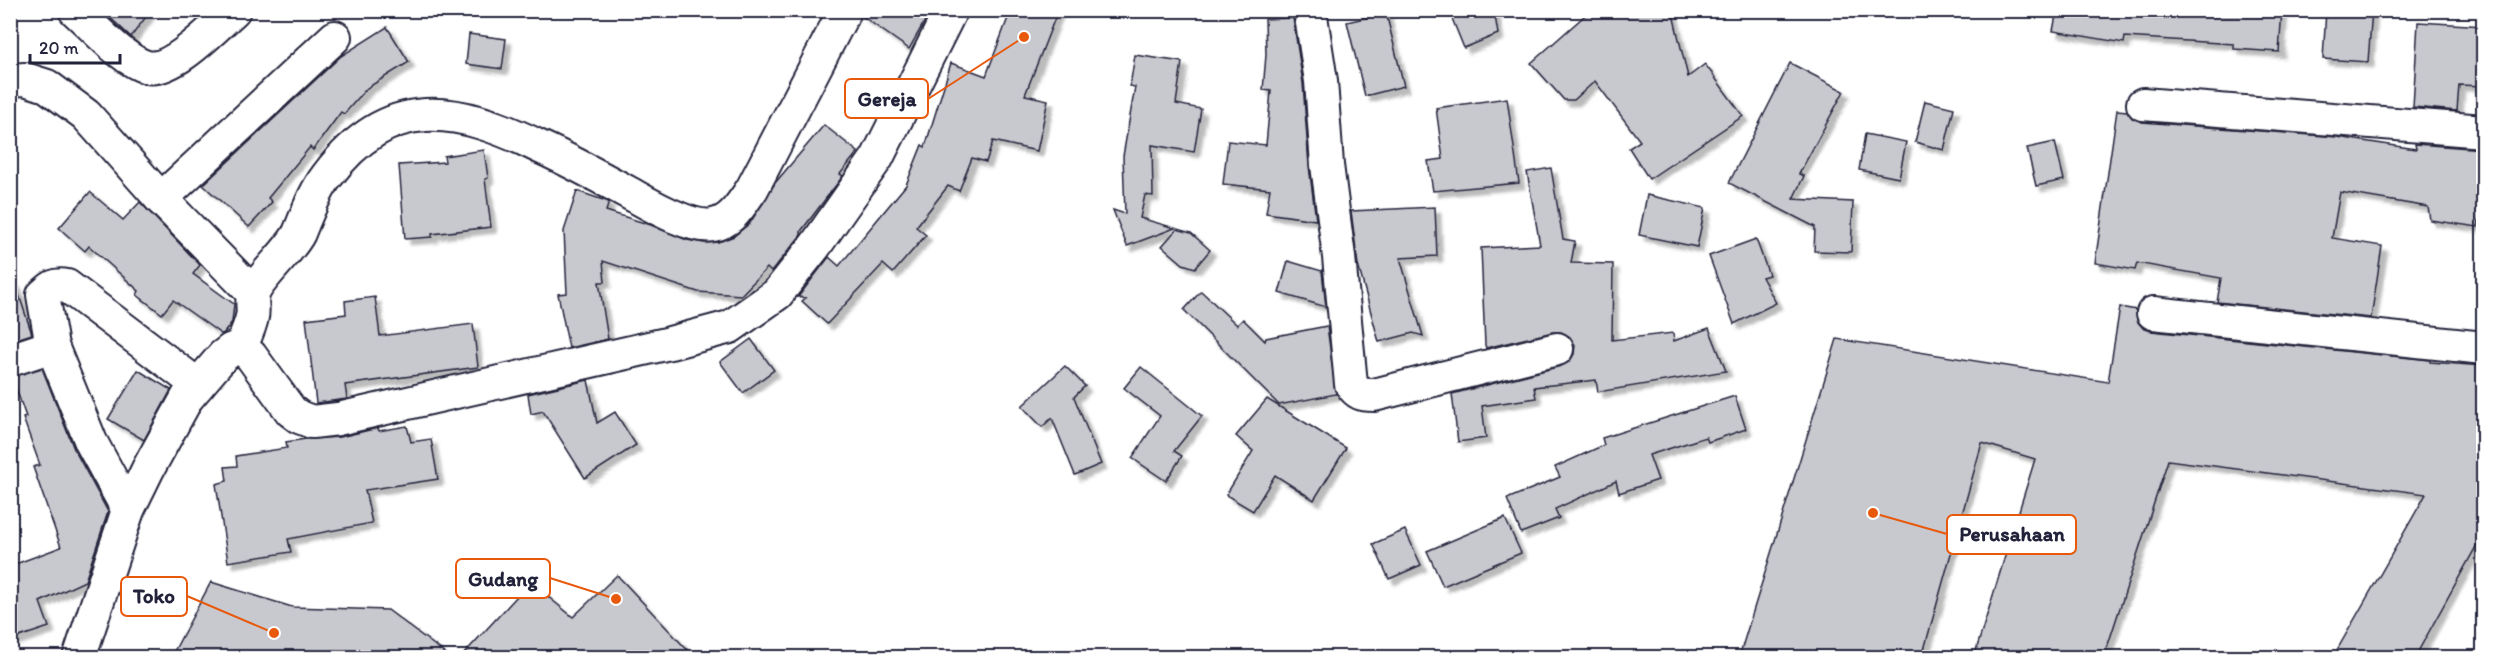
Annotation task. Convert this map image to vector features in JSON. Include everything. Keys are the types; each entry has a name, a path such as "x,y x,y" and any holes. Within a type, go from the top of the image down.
{"street":[{"path":"75,10 128,57 147,67 163,67 177,59 234,10"},
{"path":"241,347 253,315 253,293 297,236 326,177 344,156 376,129 405,117 448,115 483,121 588,170 655,207 702,225 721,223 735,213 752,189 844,10"},
{"path":"241,347 251,356 291,411 312,422 459,392 730,327 777,294 815,246 877,158 951,10"},
{"path":"1310,10 1321,81 1327,165 1339,257 1351,384 1355,391 1362,396 1374,395 1557,349"},
{"path":"161,199 335,37"},
{"path":"10,80 25,79 47,86 86,115 161,199 253,293"},
{"path":"2142,104 2484,131"},
{"path":"128,510 91,442 52,346 43,295 53,286 60,284 67,286 198,385"},
{"path":"2153,313 2484,348"},
{"path":"10,360 52,346"},
{"path":"79,657 128,510 187,398 223,356 232,349 241,347"}],"building":[{"path":"102,10 151,10 131,37"},
{"path":"863,10 931,10 909,49 862,16"},
{"path":"1011,10 1058,10 1025,95 1048,100 1037,151 993,141 986,162 972,158 959,191 948,186 916,227 926,235 893,273 883,264 827,324 802,301 806,298 798,297 829,257 839,266 906,185 922,145 925,147 951,63 986,76"},
{"path":"1466,10 1494,10 1498,34 1464,48 1451,16"},
{"path":"1591,10 1672,10 1688,77 1705,64 1743,116 1649,179 1629,148 1640,141 1595,81 1574,100 1564,100 1531,63"},
{"path":"2057,10 2282,10 2279,52 2234,49 2234,44 2125,37 2124,43 2053,31"},
{"path":"2326,10 2372,10 2368,62 2323,59"},
{"path":"1386,13 1404,86 1365,96 1347,22"},
{"path":"1293,18 1303,83 1309,166 1316,220 1266,213 1270,189 1223,184 1228,141 1266,145 1271,91 1263,90 1266,55 1265,19"},
{"path":"2418,22 2484,26 2484,86 2459,85 2457,111 2413,107"},
{"path":"387,27 409,62 367,88 344,114 341,112 313,150 310,147 268,198 272,202 249,227 203,185 341,56"},
{"path":"469,34 506,39 502,69 466,64"},
{"path":"1135,55 1182,62 1176,104 1201,109 1194,152 1152,145 1153,196 1145,195 1140,218 1175,228 1127,246 1113,210 1125,214 1123,156 1135,87 1130,86"},
{"path":"1790,63 1844,91 1799,174 1804,176 1793,199 1853,202 1851,252 1814,251 1815,227 1729,183"},
{"path":"1507,98 1519,183 1433,191 1428,161 1443,159 1436,108"},
{"path":"1925,101 1954,108 1944,150 1915,142"},
{"path":"2117,110 2127,111 2132,118 2142,122 2337,137 2416,149 2415,144 2484,149 2484,190 2478,227 2430,220 2428,207 2340,192 2332,238 2382,246 2371,318 2217,302 2221,278 2137,263 2135,270 2095,263"},
{"path":"824,125 858,152 840,174 843,176 801,231 801,235 771,272 767,268 741,295 698,292 603,261 605,282 599,282 608,339 569,348 558,294 567,293 564,231 577,191 609,202 606,211 651,225 687,240 704,243 718,242 734,236 750,223 775,183"},
{"path":"1865,134 1906,142 1899,178 1859,170"},
{"path":"2055,142 2064,180 2036,186 2027,148"},
{"path":"484,150 491,227 405,239 399,165 445,162 444,156"},
{"path":"1551,168 1563,239 1575,241 1571,263 1613,264 1612,340 1673,333 1674,341 1709,328 1726,371 1598,392 1596,380 1534,387 1536,398 1482,406 1486,438 1458,442 1452,394 1561,366 1569,362 1574,354 1575,345 1570,337 1561,332 1486,348 1485,345 1481,248 1540,245 1527,172"},
{"path":"90,192 123,220 140,202 200,265 193,274 234,304 232,322 224,333 221,334 173,300 162,314 137,295 139,291 89,246 85,251 59,228"},
{"path":"1647,195 1705,208 1697,247 1639,235"},
{"path":"1435,207 1437,256 1400,258 1423,336 1413,333 1379,342 1358,265 1351,211"},
{"path":"1177,229 1191,233 1210,250 1195,268 1183,264 1162,246"},
{"path":"1756,239 1769,275 1762,277 1776,303 1734,324 1709,256"},
{"path":"1288,261 1322,271 1326,307 1279,293"},
{"path":"10,283 15,283 32,334 10,341"},
{"path":"1201,291 1237,325 1243,319 1265,341 1266,338 1327,326 1336,394 1279,405 1184,310"},
{"path":"375,297 380,336 473,324 478,367 345,385 347,399 316,403 306,319 346,314 345,301"},
{"path":"2120,307 2136,310 2137,321 2143,328 2151,331 2484,366 2484,532 2415,657 2333,657 2426,494 2168,460 2104,657 1974,657 2035,459 1982,443 1922,657 1739,657 1837,339 2108,382"},
{"path":"751,339 774,370 743,393 720,362"},
{"path":"1065,366 1085,386 1074,397 1101,464 1075,475 1052,418 1042,427 1022,406"},
{"path":"1141,367 1202,416 1174,451 1182,456 1166,481 1132,458 1160,416 1124,388"},
{"path":"42,368 74,449 108,512 85,581 40,602 49,627 10,640 10,566 61,547 33,467 40,465 23,418 26,417 12,377"},
{"path":"138,370 171,390 144,440 108,419"},
{"path":"588,380 597,423 615,412 636,445 585,478 543,411 531,414 528,394"},
{"path":"1735,396 1746,429 1708,442 1706,437 1649,455 1658,480 1619,493 1616,481 1555,509 1559,518 1521,533 1507,499 1560,477 1555,467 1604,445 1602,438"},
{"path":"1267,399 1346,448 1314,500 1275,475 1253,511 1226,495 1253,451 1236,436"},
{"path":"407,426 411,442 431,439 438,479 365,490 372,523 288,539 291,552 228,562 216,484 227,481 225,467 237,466 236,456 287,448 286,442 340,437 378,428 379,431"},
{"path":"1505,518 1521,553 1443,586 1427,551"},
{"path":"1405,530 1421,565 1389,579 1373,544"},
{"path":"617,575 694,657 461,657 530,582 573,617"},
{"path":"211,582 292,607 388,610 450,657 171,657"}],"place":[{"name":"Gereja","path":"1024,37"},
{"name":"Perusahaan","path":"1873,513"},
{"name":"Gudang","path":"616,599"},
{"name":"Toko","path":"274,633"}]}
